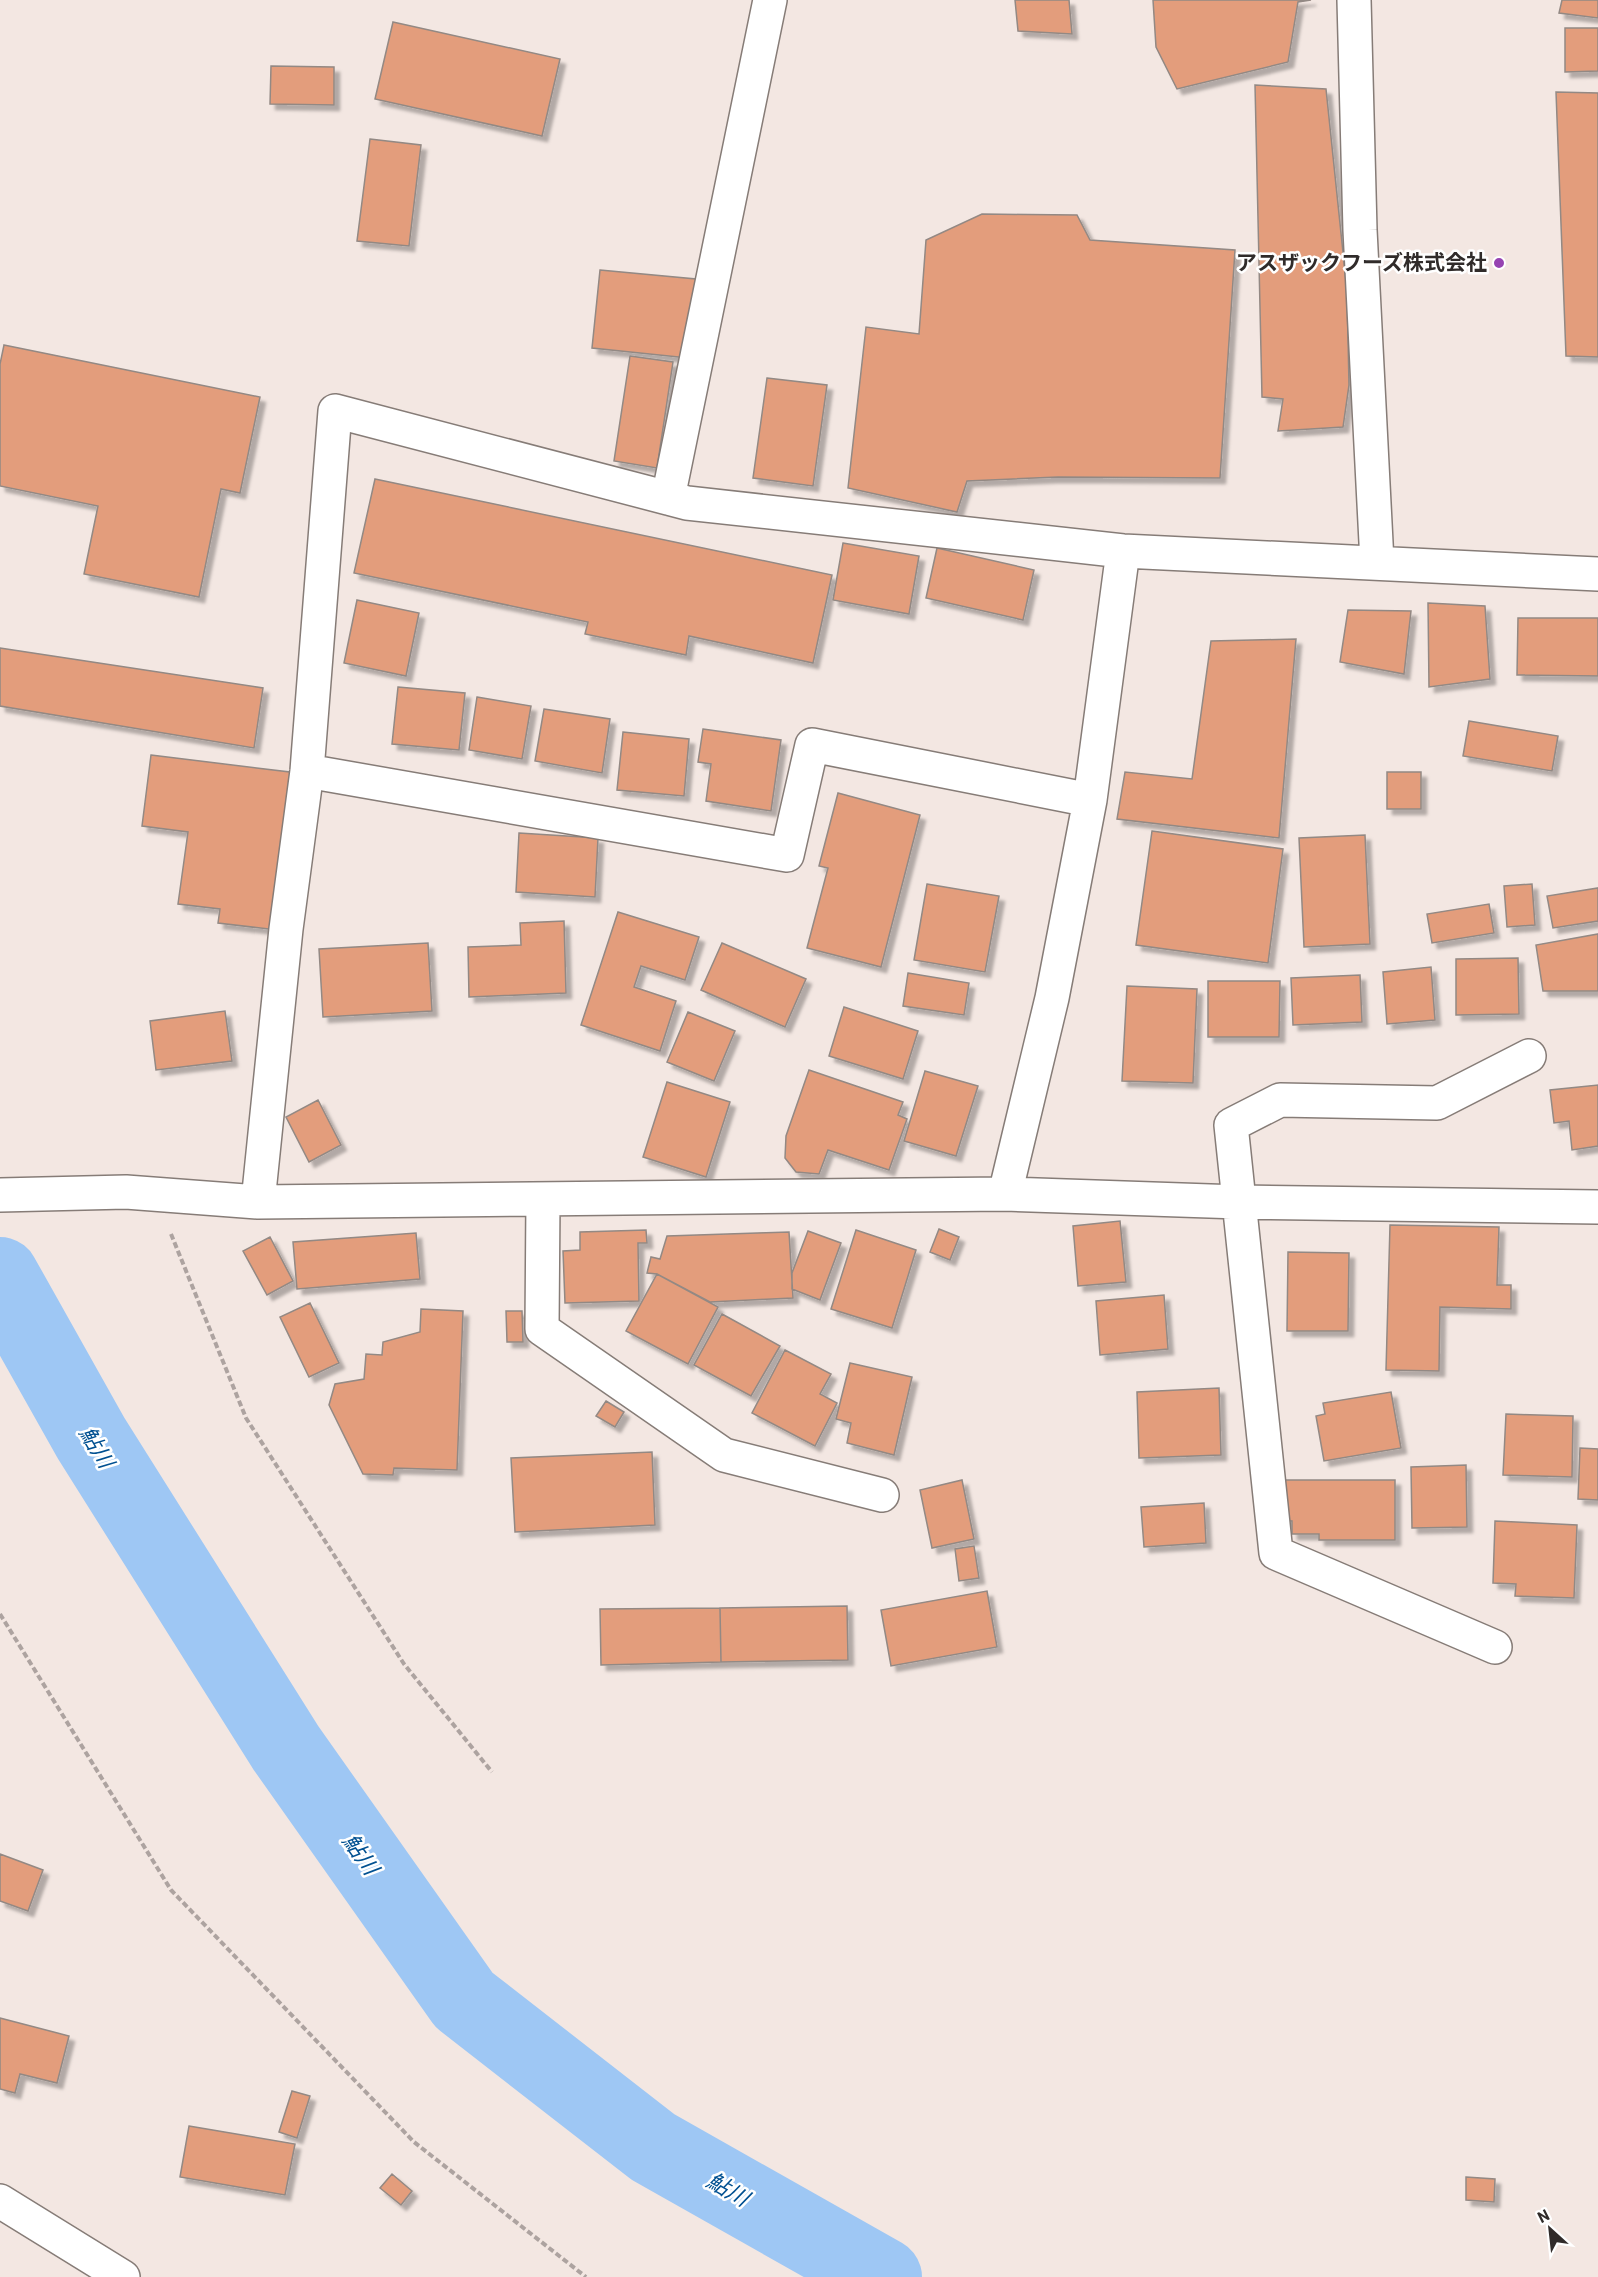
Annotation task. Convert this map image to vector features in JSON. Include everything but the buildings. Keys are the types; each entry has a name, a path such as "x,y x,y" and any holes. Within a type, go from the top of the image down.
{"street":[{"path":"668,498 770,0"},
{"path":"1354,0 1360,231 1377,562"},
{"path":"258,1202 286,929 307,771 335,411 687,503 1123,551 1598,574"},
{"path":"1005,1194 1052,998 1090,800 1123,551"},
{"path":"307,771 787,855 812,745 1090,800"},
{"path":"1495,1647 1276,1553 1231,1125 1280,1100 1437,1103 1529,1056"},
{"path":"0,1195 140,1193 258,1202 1005,1194 1239,1202 1598,1207"},
{"path":"543,1199 542,1329 724,1455 882,1495"},
{"path":"0,2201 123,2277"}],"path":[{"path":"140,1193 246,1418 404,1664 492,1772"},
{"path":"0,1614 171,1890 414,2142 586,2277"}],"waterway":[{"name":"鮎川","path":"0,1276 91,1438 286,1748 464,2000 653,2147 883,2277"}],"place":[{"name":"アスザックフーズ株式会社","path":"1499,263"}]}
